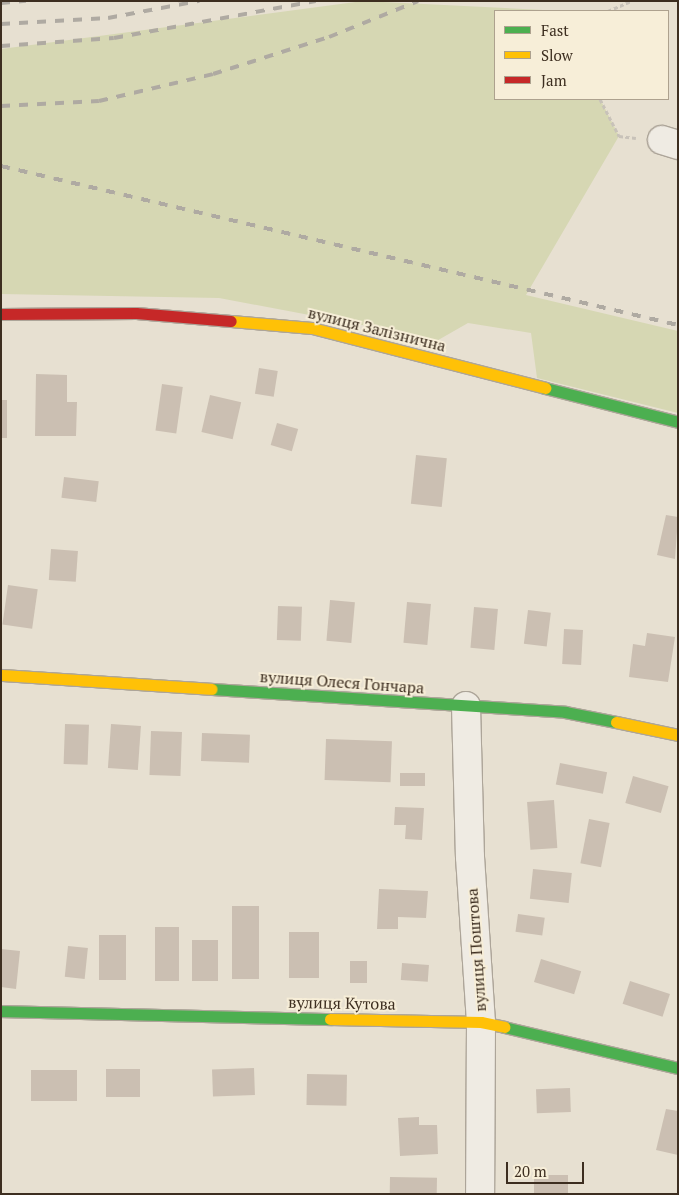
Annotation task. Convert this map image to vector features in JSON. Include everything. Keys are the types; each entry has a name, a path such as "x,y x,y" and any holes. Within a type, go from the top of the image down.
{"street":[{"name":"вулиця Залізнична","path":"1,314 136,313 312,328 678,422"},
{"name":"вулиця Олеся Гончара","path":"1,675 565,712 678,736"},
{"name":"вулиця Поштова","path":"466,706 470,857 481,1022 480,1194"},
{"name":"вулиця Кутова","path":"1,1011 481,1022 678,1068"}],"path":[{"path":"610,10 631,1"},
{"path":"601,100 619,136 670,142"}],"green space":[{"path":"363,1 543,10 494,10 494,100 601,100 619,136 526,295 678,331 678,413 537,378 531,333 468,323 426,347 378,328 219,298 1,294 1,49"}],"building":[{"path":"259,368 278,371 274,397 255,394"},
{"path":"36,374 67,375 67,402 77,402 76,436 35,436"},
{"path":"162,384 183,387 176,433 155,431"},
{"path":"210,395 241,402 233,439 201,432"},
{"path":"1,400 7,400 7,438 1,438"},
{"path":"277,423 298,429 292,451 271,445"},
{"path":"416,455 447,458 442,507 411,504"},
{"path":"64,477 99,481 96,502 61,498"},
{"path":"666,515 678,517 675,559 657,555"},
{"path":"51,549 78,551 76,582 49,580"},
{"path":"8,585 38,589 32,629 2,625"},
{"path":"330,600 355,602 351,643 326,641"},
{"path":"407,602 431,604 427,645 403,643"},
{"path":"278,606 302,607 301,641 277,640"},
{"path":"474,607 498,609 494,650 470,648"},
{"path":"528,610 551,613 547,647 524,644"},
{"path":"564,629 583,630 581,665 562,664"},
{"path":"647,633 675,637 668,682 629,677 633,644 645,646"},
{"path":"65,724 89,725 88,765 64,764"},
{"path":"111,724 141,726 138,770 108,768"},
{"path":"151,731 182,732 180,776 149,775"},
{"path":"202,733 250,735 249,763 201,761"},
{"path":"326,739 392,741 391,782 325,780"},
{"path":"560,763 607,772 603,794 556,785"},
{"path":"400,773 425,773 425,786 400,786"},
{"path":"633,776 669,786 661,813 625,803"},
{"path":"554,800 557,848 530,850 527,802"},
{"path":"395,807 424,808 422,840 405,839 406,825 394,825"},
{"path":"589,819 610,823 601,867 580,863"},
{"path":"533,869 572,873 569,903 530,899"},
{"path":"379,889 428,891 426,918 398,917 398,929 377,929"},
{"path":"232,906 259,906 259,979 232,979"},
{"path":"518,914 545,918 542,936 515,932"},
{"path":"155,927 179,927 179,981 155,981"},
{"path":"289,932 319,932 319,978 289,978"},
{"path":"99,935 126,935 126,980 99,980"},
{"path":"192,940 218,940 218,981 192,981"},
{"path":"68,946 88,948 85,979 65,977"},
{"path":"1,949 20,951 16,989 1,987"},
{"path":"541,959 581,971 574,994 534,982"},
{"path":"350,961 367,961 367,983 350,983"},
{"path":"402,963 429,965 428,982 401,980"},
{"path":"630,981 670,994 663,1017 623,1004"},
{"path":"254,1068 255,1095 213,1096 212,1069"},
{"path":"106,1069 140,1069 140,1097 106,1097"},
{"path":"31,1070 77,1070 77,1101 31,1101"},
{"path":"307,1074 347,1075 346,1106 306,1105"},
{"path":"570,1088 571,1112 537,1113 536,1089"},
{"path":"666,1109 678,1111 678,1155 656,1150"},
{"path":"419,1117 419,1125 437,1125 438,1154 400,1156 398,1118"},
{"path":"534,1175 568,1175 568,1194 534,1194"},
{"path":"390,1177 437,1178 437,1194 390,1194"}],"railway":[{"path":"1,3 26,1"},
{"path":"1,24 108,18 199,1"},
{"path":"1,46 114,38 316,1"},
{"path":"1,106 99,101 213,74 329,37 418,1"},
{"path":"1,166 678,325"}],"traffic: fast":[{"path":"545,388 678,422"},
{"path":"212,689 565,712 616,722"},
{"path":"1,1011 330,1019"},
{"path":"504,1027 678,1068"}],"traffic: slow":[{"path":"231,321 312,328 545,388"},
{"path":"1,675 212,689"},
{"path":"616,722 678,735"},
{"path":"330,1019 481,1022 504,1027"}],"traffic: jam":[{"path":"1,314 136,313 231,321"}]}
